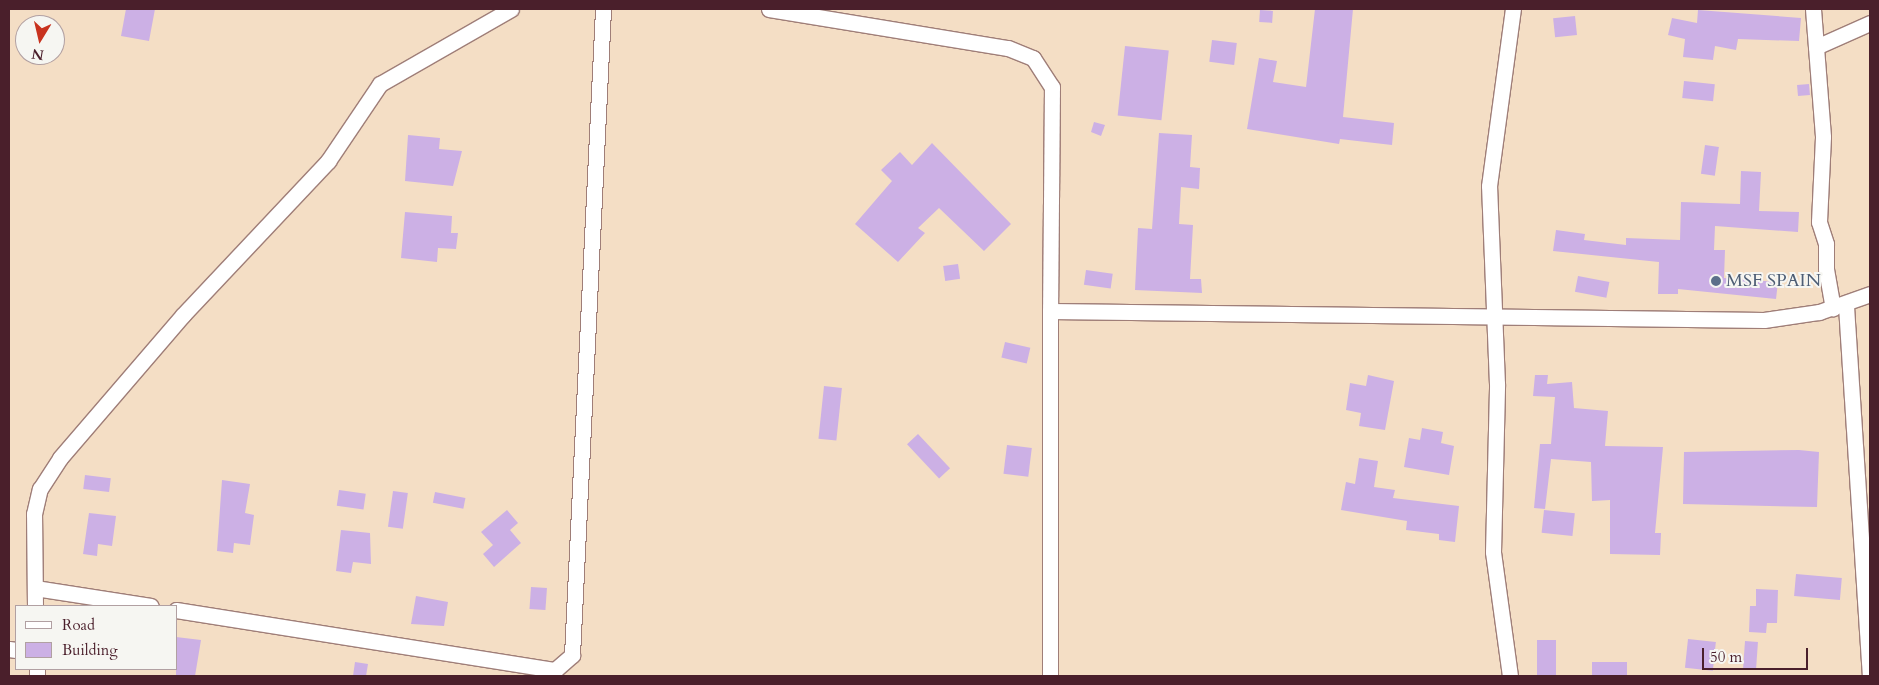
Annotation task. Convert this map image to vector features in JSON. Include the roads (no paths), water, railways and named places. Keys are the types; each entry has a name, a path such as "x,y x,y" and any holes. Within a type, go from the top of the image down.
{"street":[{"path":"35,605 34,514 40,488 103,404 290,206 328,161 380,84 511,9"},
{"path":"178,610 555,670 572,655 603,9"},
{"path":"769,9 1008,48 1033,58 1052,87 1050,676"},
{"path":"1510,676 1493,552 1497,384 1489,186 1513,9"},
{"path":"1813,9 1823,137 1819,222 1826,244 1826,269 1840,307 1870,676"},
{"path":"1816,47 1870,23"},
{"path":"1050,311 1764,320 1840,307 1870,294"},
{"path":"35,588 145,605"}],"place":[{"name":"MSF SPAIN","path":"1716,281"}]}
